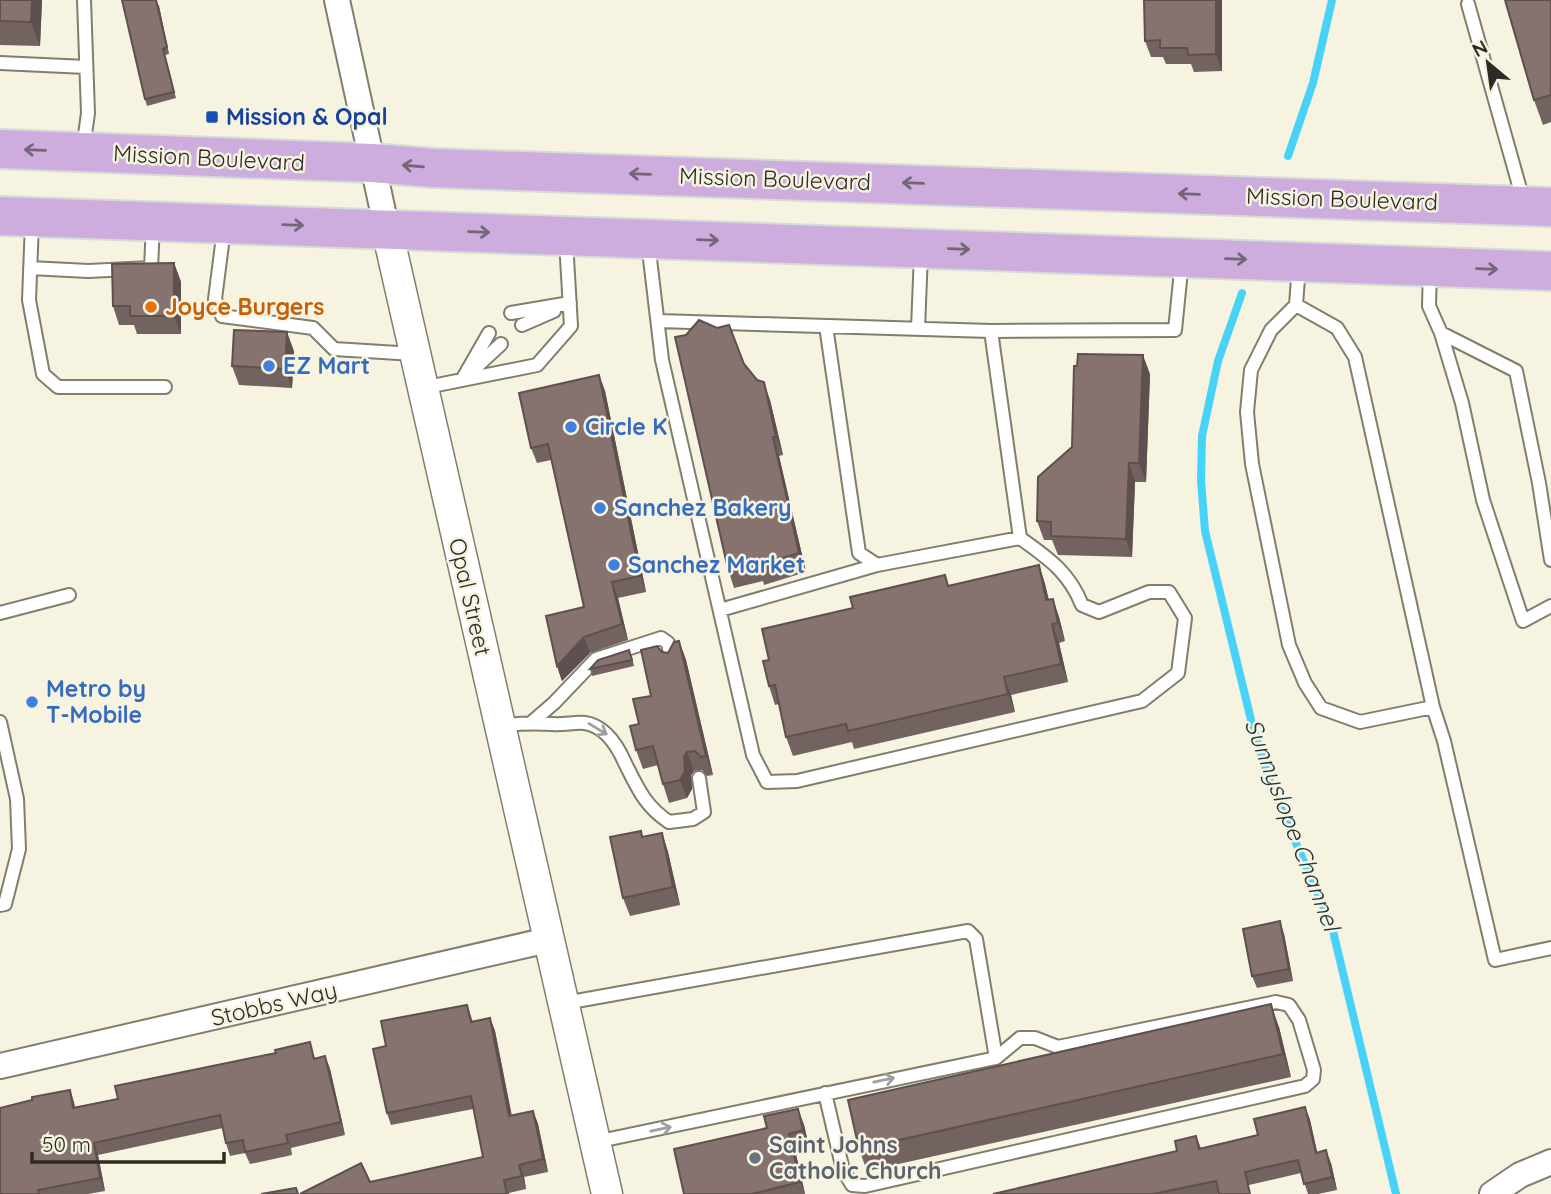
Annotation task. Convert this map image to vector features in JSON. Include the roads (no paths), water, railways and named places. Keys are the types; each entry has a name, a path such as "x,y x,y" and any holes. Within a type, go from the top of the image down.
{"main road":[{"name":"Mission Boulevard","path":"0,149 372,163 433,168 1538,207"},
{"path":"16,217 1551,271"}],"street":[{"name":"Opal Street","path":"337,0 414,355 607,1194"},
{"name":"Stobbs Way","path":"0,1066 548,940"},
{"path":"1492,1194 1520,1175 1551,1162"}],"lane":[{"path":"83,0 88,113 83,152"},
{"path":"1468,4 1538,207"},
{"path":"0,64 86,67"},
{"path":"16,217 30,268 29,300 43,374 58,387 165,387"},
{"path":"30,268 88,271 151,268 153,221"},
{"path":"225,223 215,299 222,316 313,328 334,349 414,355"},
{"path":"422,388 537,365 571,326 566,235"},
{"path":"648,238 662,360 753,755 767,782 797,781 1142,701 1178,673 1185,618 1169,592 1149,592 1099,612 1082,605 1074,584 1061,567 1020,538 877,565 720,610"},
{"path":"918,329 921,248"},
{"path":"657,321 991,331 1175,330 1182,284 1182,258"},
{"path":"1299,262 1296,305 1271,330 1251,370 1247,412 1252,464 1289,645 1305,683 1321,708 1360,722 1433,707"},
{"path":"1430,268 1429,306 1441,333 1462,403 1483,500 1523,621 1551,606"},
{"path":"511,313 570,303"},
{"path":"523,325 570,303"},
{"path":"1296,305 1336,328 1355,357 1433,707 1444,741 1494,960 1551,948"},
{"path":"826,326 859,553 877,565"},
{"path":"991,331 1020,538"},
{"path":"462,380 489,333"},
{"path":"1441,333 1516,371 1539,483 1551,560"},
{"path":"462,380 501,344"},
{"path":"0,613 69,595"},
{"path":"532,722 554,704 596,659 662,638 668,643 672,663"},
{"path":"0,722 17,799 19,849 5,904 0,905"},
{"path":"499,726 532,722 555,725 587,723 609,736 625,763 636,791 654,812 669,822 693,819 704,811 699,778"},
{"path":"562,1003 968,930 976,939 996,1058"},
{"path":"594,1142 825,1093 996,1058 1020,1038 1035,1038 1058,1047 1276,1002 1289,1005 1299,1020 1314,1070 1313,1079 1305,1086 865,1185 852,1185 843,1170 825,1093"}],"waterway":[{"name":"Sunnyslope Channel","path":"1288,156 1313,83 1332,0"},
{"name":"Sunnyslope Channel","path":"1242,293 1218,361 1202,436 1201,480 1205,531 1253,728 1271,785 1332,927 1396,1194"}],"place":[{"name":"Mission & Opal","path":"212,117"},
{"name":"Joyce Burgers","path":"151,307"},
{"name":"EZ Mart","path":"269,366"},
{"name":"Circle K","path":"571,427"},
{"name":"Sanchez Bakery","path":"600,508"},
{"name":"Sanchez Market","path":"614,565"},
{"name":"Metro by T-Mobile","path":"32,702"},
{"name":"Saint Johns Catholic Church","path":"755,1158"}]}
